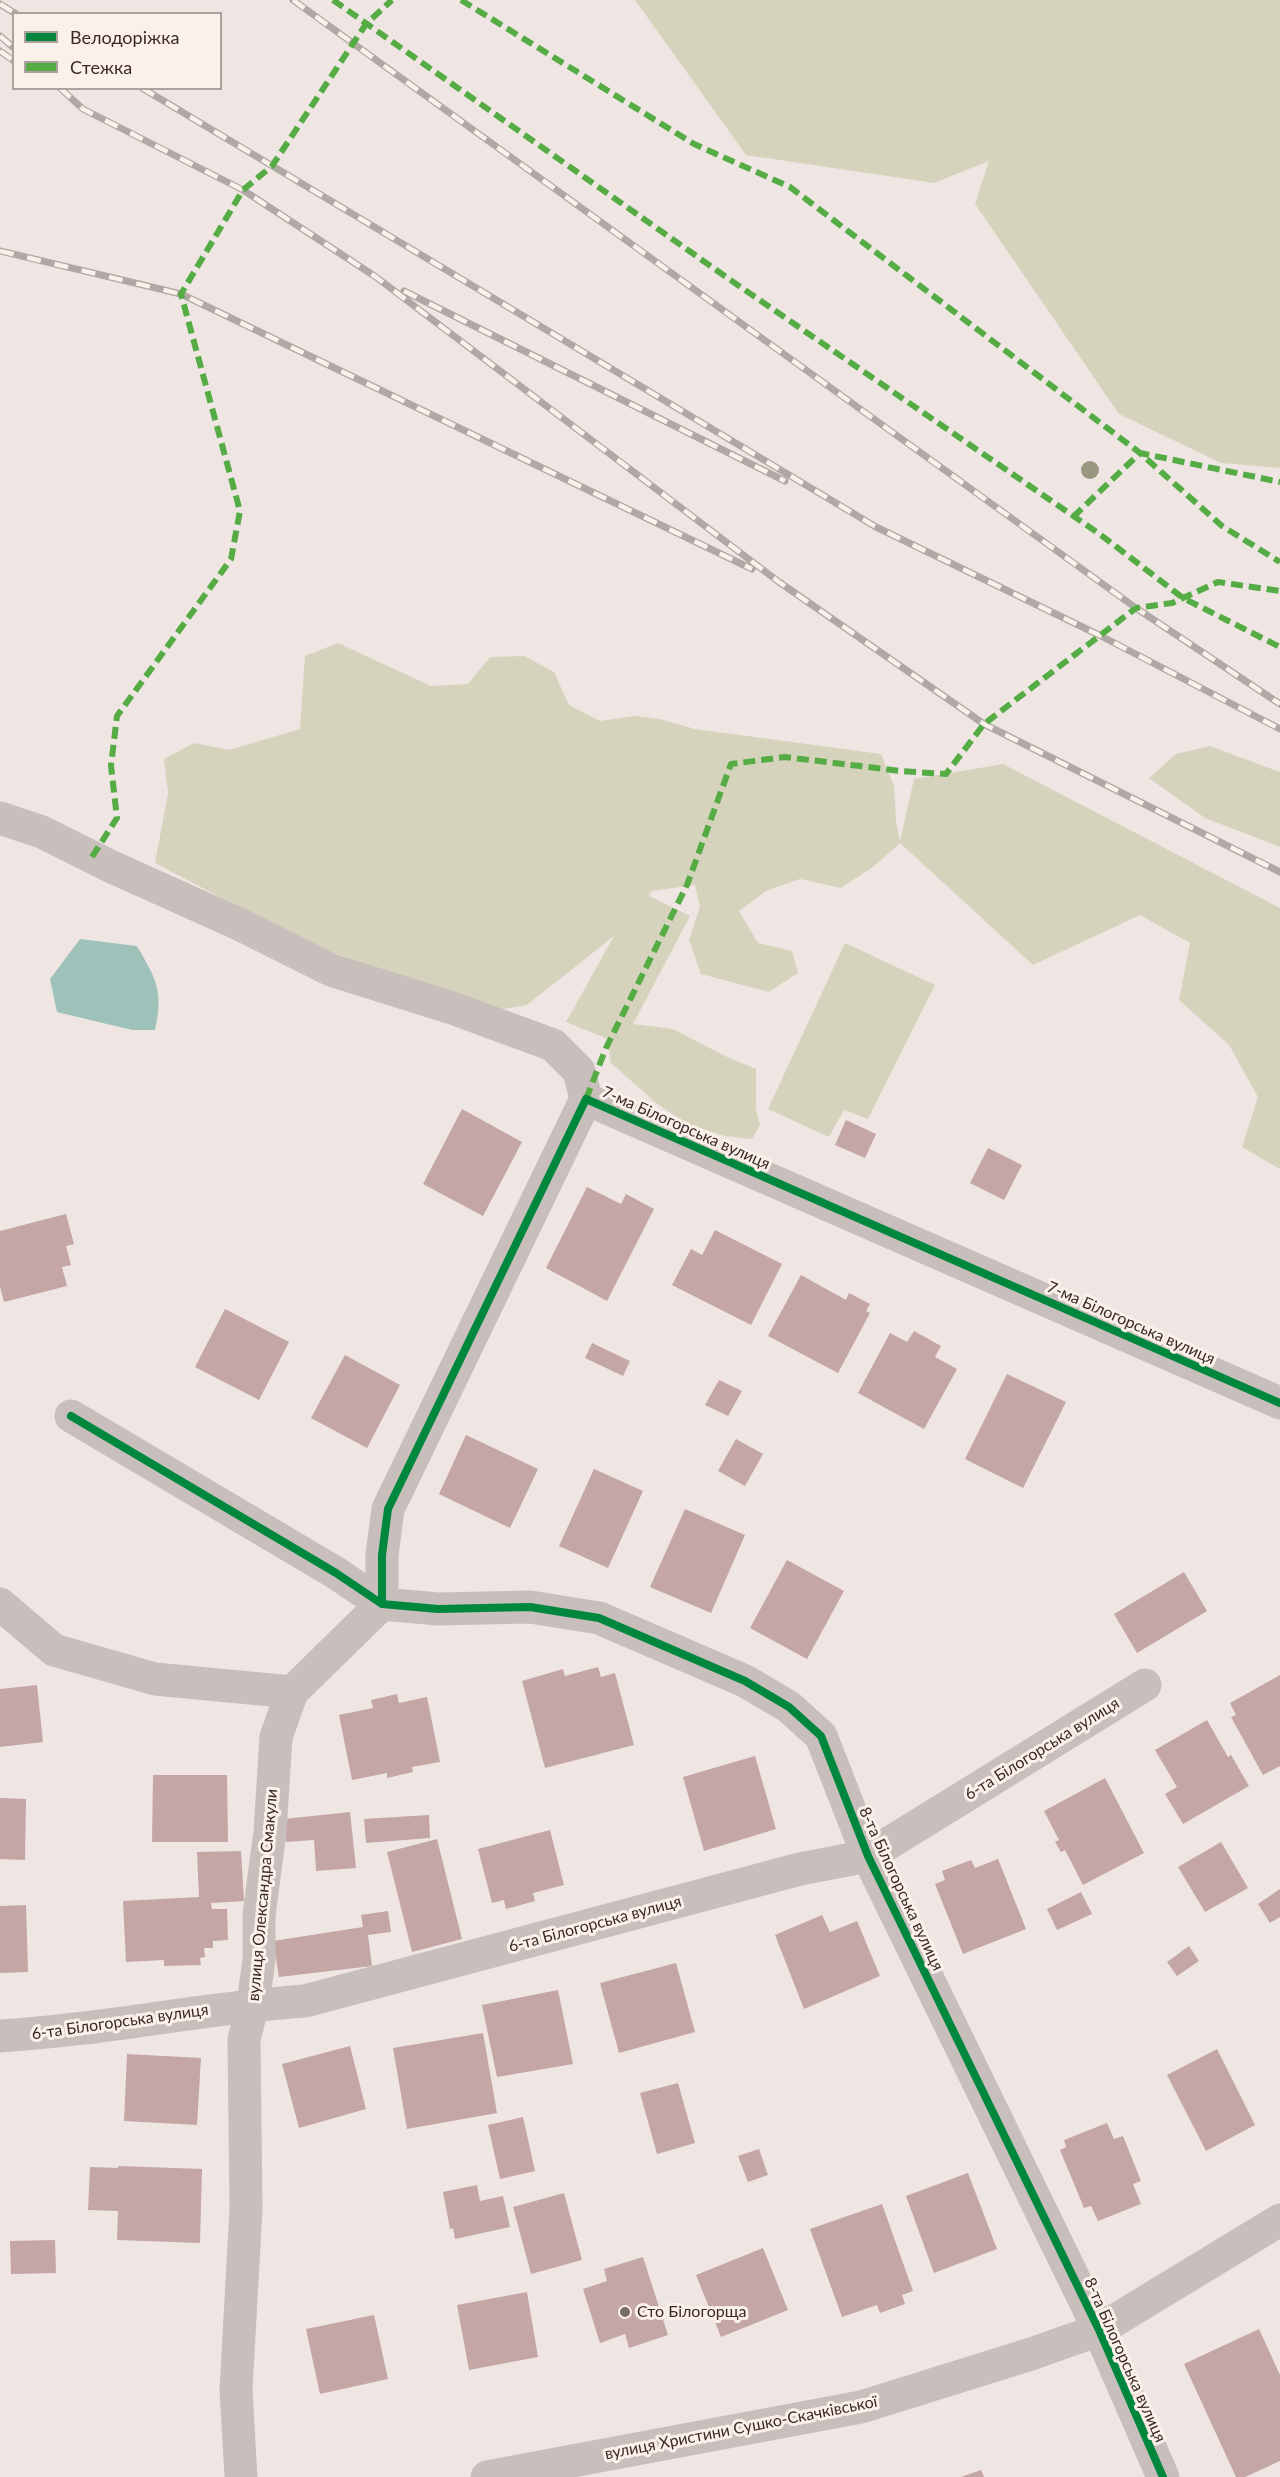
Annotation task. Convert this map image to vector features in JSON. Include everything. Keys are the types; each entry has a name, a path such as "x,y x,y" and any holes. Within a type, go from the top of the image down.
{"street":[{"path":"0,818 42,832 332,970 452,1008 553,1045 579,1071 586,1099"},
{"name":"7-ма Білогорська вулиця","path":"382,1604 382,1555 388,1509 586,1099 1280,1403"},
{"path":"71,1416 336,1573 382,1604"},
{"path":"0,1604 54,1650 155,1679 292,1692"},
{"name":"вулиця Олександра Смакули","path":"241,2477 236,2390 246,2209 244,2039 253,2004 260,1960 259,1915 270,1832 276,1737 292,1692 382,1604"},
{"name":"8-та Білогорська вулиця","path":"382,1604 438,1609 530,1607 599,1617 745,1681 789,1707 821,1736 868,1856 1099,2330 1163,2477"},
{"name":"6-та Білогорська вулиця","path":"0,2036 47,2033 253,2004 305,2001 800,1869 868,1856 1145,1685"},
{"name":"вулиця Христини Сушко-Скачківської","path":"487,2477 861,2407 1031,2354 1099,2330 1280,2220"}],"shaded area":[{"path":"635,0 1280,0 1280,468 1221,463 1119,414 975,204 989,161 934,183 746,155"},
{"path":"338,643 431,686 468,684 490,657 524,656 554,672 569,705 600,721 635,716 660,719 695,729 881,754 894,786 896,821 900,841 914,779 1003,764 1280,908 1280,1169 1242,1147 1258,1097 1229,1045 1179,1000 1190,943 1140,915 1033,965 900,843 873,867 841,888 800,879 766,891 739,911 758,943 792,951 798,973 769,992 701,974 689,940 700,907 695,885 652,891 649,896 690,916 633,1024 673,1029 756,1069 756,1109 760,1125 752,1139 725,1136 687,1124 656,1103 611,1063 608,1039 566,1022 614,936 527,1005 492,1011 334,953 269,923 155,863 168,793 164,759 194,743 229,750 300,729 305,656"},
{"path":"1210,746 1280,772 1280,847 1205,818 1149,778 1176,754"},
{"path":"845,943 935,985 868,1119 844,1110 829,1137 768,1109"}],"water":[{"path":"80,939 137,946 153,977 158,995 158,1017 155,1030 132,1030 57,1012 50,979"}],"building":[{"path":"462,1109 522,1142 483,1216 423,1184"},
{"path":"846,1120 876,1134 865,1158 835,1145"},
{"path":"988,1148 1022,1165 1004,1200 970,1183"},
{"path":"587,1187 621,1204 626,1194 654,1209 607,1301 546,1268"},
{"path":"66,1214 74,1244 66,1246 71,1265 62,1267 67,1286 4,1302 0,1287 0,1231"},
{"path":"715,1230 782,1264 751,1325 672,1285 691,1249 702,1255"},
{"path":"801,1275 846,1300 849,1293 870,1304 866,1311 870,1313 838,1373 768,1336"},
{"path":"225,1309 289,1342 259,1400 195,1367"},
{"path":"914,1331 941,1346 935,1357 957,1369 924,1429 858,1393 890,1333 907,1342"},
{"path":"592,1343 630,1361 623,1376 585,1358"},
{"path":"345,1355 400,1385 367,1448 311,1418"},
{"path":"1007,1374 1066,1402 1023,1488 965,1459"},
{"path":"719,1380 742,1391 728,1416 705,1405"},
{"path":"466,1435 538,1469 510,1528 439,1494"},
{"path":"736,1439 763,1454 745,1486 718,1471"},
{"path":"594,1469 643,1491 608,1568 559,1546"},
{"path":"685,1509 745,1535 711,1613 650,1587"},
{"path":"787,1560 844,1591 807,1659 750,1628"},
{"path":"1184,1572 1207,1611 1137,1653 1114,1614"},
{"path":"598,1667 601,1677 615,1673 634,1745 545,1768 522,1681 563,1669 565,1676"},
{"path":"1280,1675 1280,1766 1263,1775 1231,1717 1236,1715 1230,1703"},
{"path":"37,1685 43,1742 0,1747 0,1689"},
{"path":"397,1694 399,1703 427,1697 440,1762 412,1767 413,1772 387,1778 387,1773 352,1780 339,1715 373,1708 371,1700"},
{"path":"1207,1720 1228,1757 1231,1755 1249,1786 1183,1824 1165,1794 1177,1787 1155,1750"},
{"path":"755,1756 776,1829 704,1851 683,1777"},
{"path":"153,1775 227,1775 228,1842 152,1842"},
{"path":"1105,1778 1144,1853 1083,1885 1065,1850 1061,1852 1055,1842 1059,1840 1044,1811"},
{"path":"0,1798 26,1799 25,1860 0,1859"},
{"path":"350,1812 356,1868 316,1871 314,1840 286,1842 284,1819"},
{"path":"429,1815 430,1838 366,1843 364,1819"},
{"path":"550,1830 564,1885 533,1893 535,1901 506,1909 504,1900 492,1903 478,1849"},
{"path":"437,1839 462,1939 412,1952 387,1852"},
{"path":"1221,1842 1248,1888 1205,1912 1178,1867"},
{"path":"241,1851 244,1901 211,1903 212,1909 227,1909 228,1940 213,1941 213,1948 204,1948 205,1957 200,1958 201,1965 164,1966 164,1960 126,1962 123,1901 199,1897 197,1852"},
{"path":"998,1859 1026,1929 963,1954 935,1884 945,1880 942,1871 971,1860 975,1868"},
{"path":"1280,1889 1280,1917 1270,1923 1258,1904"},
{"path":"1081,1892 1092,1914 1057,1930 1047,1909"},
{"path":"26,1905 28,1972 0,1973 0,1906"},
{"path":"388,1911 391,1932 368,1935 372,1966 279,1977 273,1941 363,1927 361,1915"},
{"path":"822,1915 830,1932 857,1921 880,1976 804,2009 775,1935"},
{"path":"1189,1946 1199,1961 1177,1976 1167,1962"},
{"path":"676,1963 695,2032 619,2053 600,1983"},
{"path":"558,1990 573,2064 497,2077 482,2005"},
{"path":"483,2033 497,2113 407,2129 393,2048"},
{"path":"350,2046 366,2109 299,2128 282,2064"},
{"path":"1217,2049 1255,2125 1206,2151 1167,2075"},
{"path":"127,2054 201,2058 197,2125 124,2121"},
{"path":"678,2083 695,2143 657,2154 640,2093"},
{"path":"523,2117 535,2171 500,2179 488,2125"},
{"path":"1107,2123 1114,2139 1123,2136 1141,2181 1133,2184 1141,2204 1098,2221 1091,2206 1084,2208 1060,2150 1066,2147 1064,2140"},
{"path":"759,2149 768,2175 748,2182 738,2156"},
{"path":"118,2166 202,2169 200,2243 117,2240 118,2211 88,2210 90,2167 118,2168"},
{"path":"968,2173 997,2249 934,2273 906,2196"},
{"path":"477,2185 480,2201 503,2196 510,2227 455,2239 453,2228 450,2229 443,2192"},
{"path":"564,2193 582,2260 531,2274 513,2207"},
{"path":"882,2204 913,2291 902,2295 905,2304 880,2313 877,2305 842,2317 810,2229"},
{"path":"55,2240 56,2273 11,2274 10,2241"},
{"path":"763,2248 788,2310 721,2337 696,2275"},
{"name":"Сто Білогорща","path":"643,2257 668,2335 629,2348 625,2334 600,2343 583,2289 607,2281 604,2269"},
{"path":"527,2292 538,2357 469,2370 457,2305"},
{"path":"374,2315 388,2379 320,2394 306,2329"},
{"path":"1259,2329 1280,2375 1280,2461 1245,2477 1236,2477 1184,2364"},
{"path":"981,2470 984,2477 961,2477"}],"railway":[{"path":"293,0 1136,608 1280,704"},
{"path":"0,4 13,12"},
{"path":"0,36 12,46"},
{"path":"0,51 12,60"},
{"path":"62,90 83,109 243,190 376,277 779,582 984,724 1280,872"},
{"path":"145,90 876,527 1099,635 1280,729"},
{"path":"0,251 181,294 752,569"},
{"path":"404,291 785,481"}],"marked path":[{"path":"333,0 729,279 1101,535 1183,598 1280,647"},
{"path":"92,857 117,818 111,766 117,716 231,559 240,511 181,294 243,190 272,166 366,24 392,0"},
{"path":"461,0 694,144 790,187 1140,453 1222,526 1280,562"},
{"path":"1073,517 1140,453 1280,482"},
{"path":"586,1099 606,1048 687,885 731,764 785,757 946,774 984,724 1136,608 1172,603 1218,582 1280,591"}],"cycle path":[{"path":"382,1604 382,1555 388,1509 586,1099 1280,1403"},
{"path":"71,1416 336,1573 382,1604 438,1609 530,1607 599,1618 745,1681 789,1707 821,1736 868,1856 1099,2330 1163,2477"}],"place":[{"name":"Сто Білогорща","path":"625,2312"}]}
